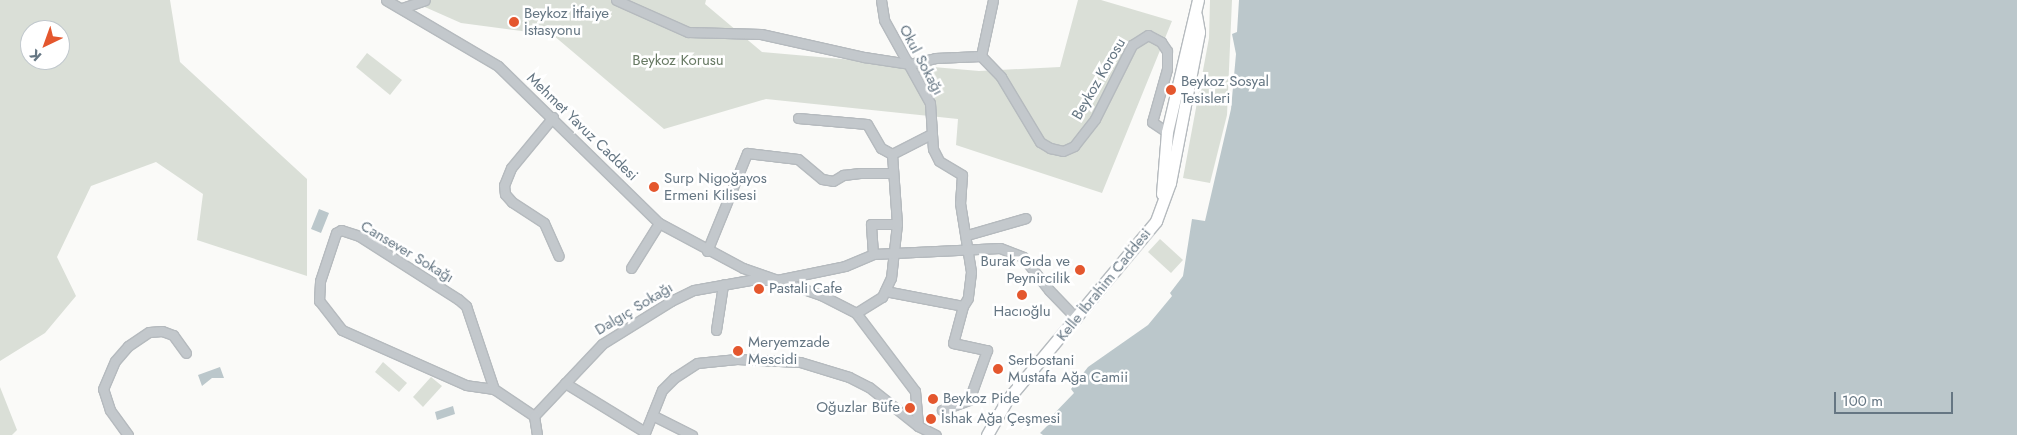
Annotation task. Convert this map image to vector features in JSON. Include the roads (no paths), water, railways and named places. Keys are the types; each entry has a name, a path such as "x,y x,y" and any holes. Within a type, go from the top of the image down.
{"main road":[{"name":"Kelle İbrahim Caddesi","path":"1162,203 1167,132 1198,0"},
{"name":"Kelle İbrahim Caddesi","path":"987,435 1008,400 1150,230 1170,183 1199,32 1196,15"}],"street":[{"name":"Mehmet Yavuz Caddesi","path":"386,0 498,66 553,117 659,223 707,251 777,280 821,295 856,313 915,391 918,426"},
{"path":"402,8 425,0"},
{"path":"616,0 688,32 761,34 864,57 910,64 935,58 981,56 992,0"},
{"name":"Okul Sokağı","path":"881,0 884,20 910,64 930,104 931,134 939,161 962,175 960,203 967,235"},
{"name":"Beykoz Korosu","path":"981,56 1001,77 1040,142 1050,148 1063,150 1074,146 1095,119 1132,45 1148,35 1161,42 1167,51 1168,68 1152,122 1167,132"},
{"path":"553,117 511,168 504,184 505,194 512,202 544,223 559,256"},
{"path":"798,118 867,124 882,148 892,154"},
{"path":"892,154 931,134"},
{"path":"707,251 747,153 798,159 822,179 833,181 852,174 892,174"},
{"path":"856,313 882,297 891,278 897,224 892,154"},
{"path":"942,410 969,400 987,350 953,343 963,306 968,298 969,250 967,235 1026,218"},
{"path":"631,268 659,223"},
{"path":"873,254 871,224 897,224"},
{"name":"Cansever Sokağı","path":"494,389 466,306 359,236 341,230 336,233 320,281 319,301 342,330 466,385 494,389 534,416"},
{"name":"Dalgıç Sokağı","path":"534,416 602,344 651,312 694,290 777,280 845,266 873,254 1000,248 1024,257 1049,290 1077,319"},
{"path":"716,330 723,285"},
{"path":"885,291 963,306"},
{"path":"128,435 110,410 103,390 115,361 128,346 149,332 162,331 173,335 186,353"},
{"path":"565,384 644,433 662,390 697,363 736,360 800,362 849,377 869,387 918,426 934,435"},
{"path":"652,414 692,435"},
{"path":"524,435 536,433 534,416"}],"place":[{"name":"Beykoz İtfaiye İstasyonu","path":"514,22"},
{"name":"Beykoz Sosyal Tesisleri","path":"1171,90"},
{"name":"Surp Nigoğayos Ermeni Kilisesi","path":"654,187"},
{"name":"Burak Gıda ve Peynircilik","path":"1080,270"},
{"name":"Pastali Cafe","path":"759,289"},
{"name":"Hacıoğlu","path":"1022,295"},
{"name":"Meryemzade Mescidi","path":"738,351"},
{"name":"Serbostani Mustafa Ağa Camii","path":"998,369"},
{"name":"Beykoz Pide","path":"933,399"},
{"name":"Oğuzlar Büfe","path":"910,408"},
{"name":"İshak Ağa Çeşmesi","path":"931,419"}],"park label":[{"name":"Beykoz Korusu","path":"678,61"}]}
